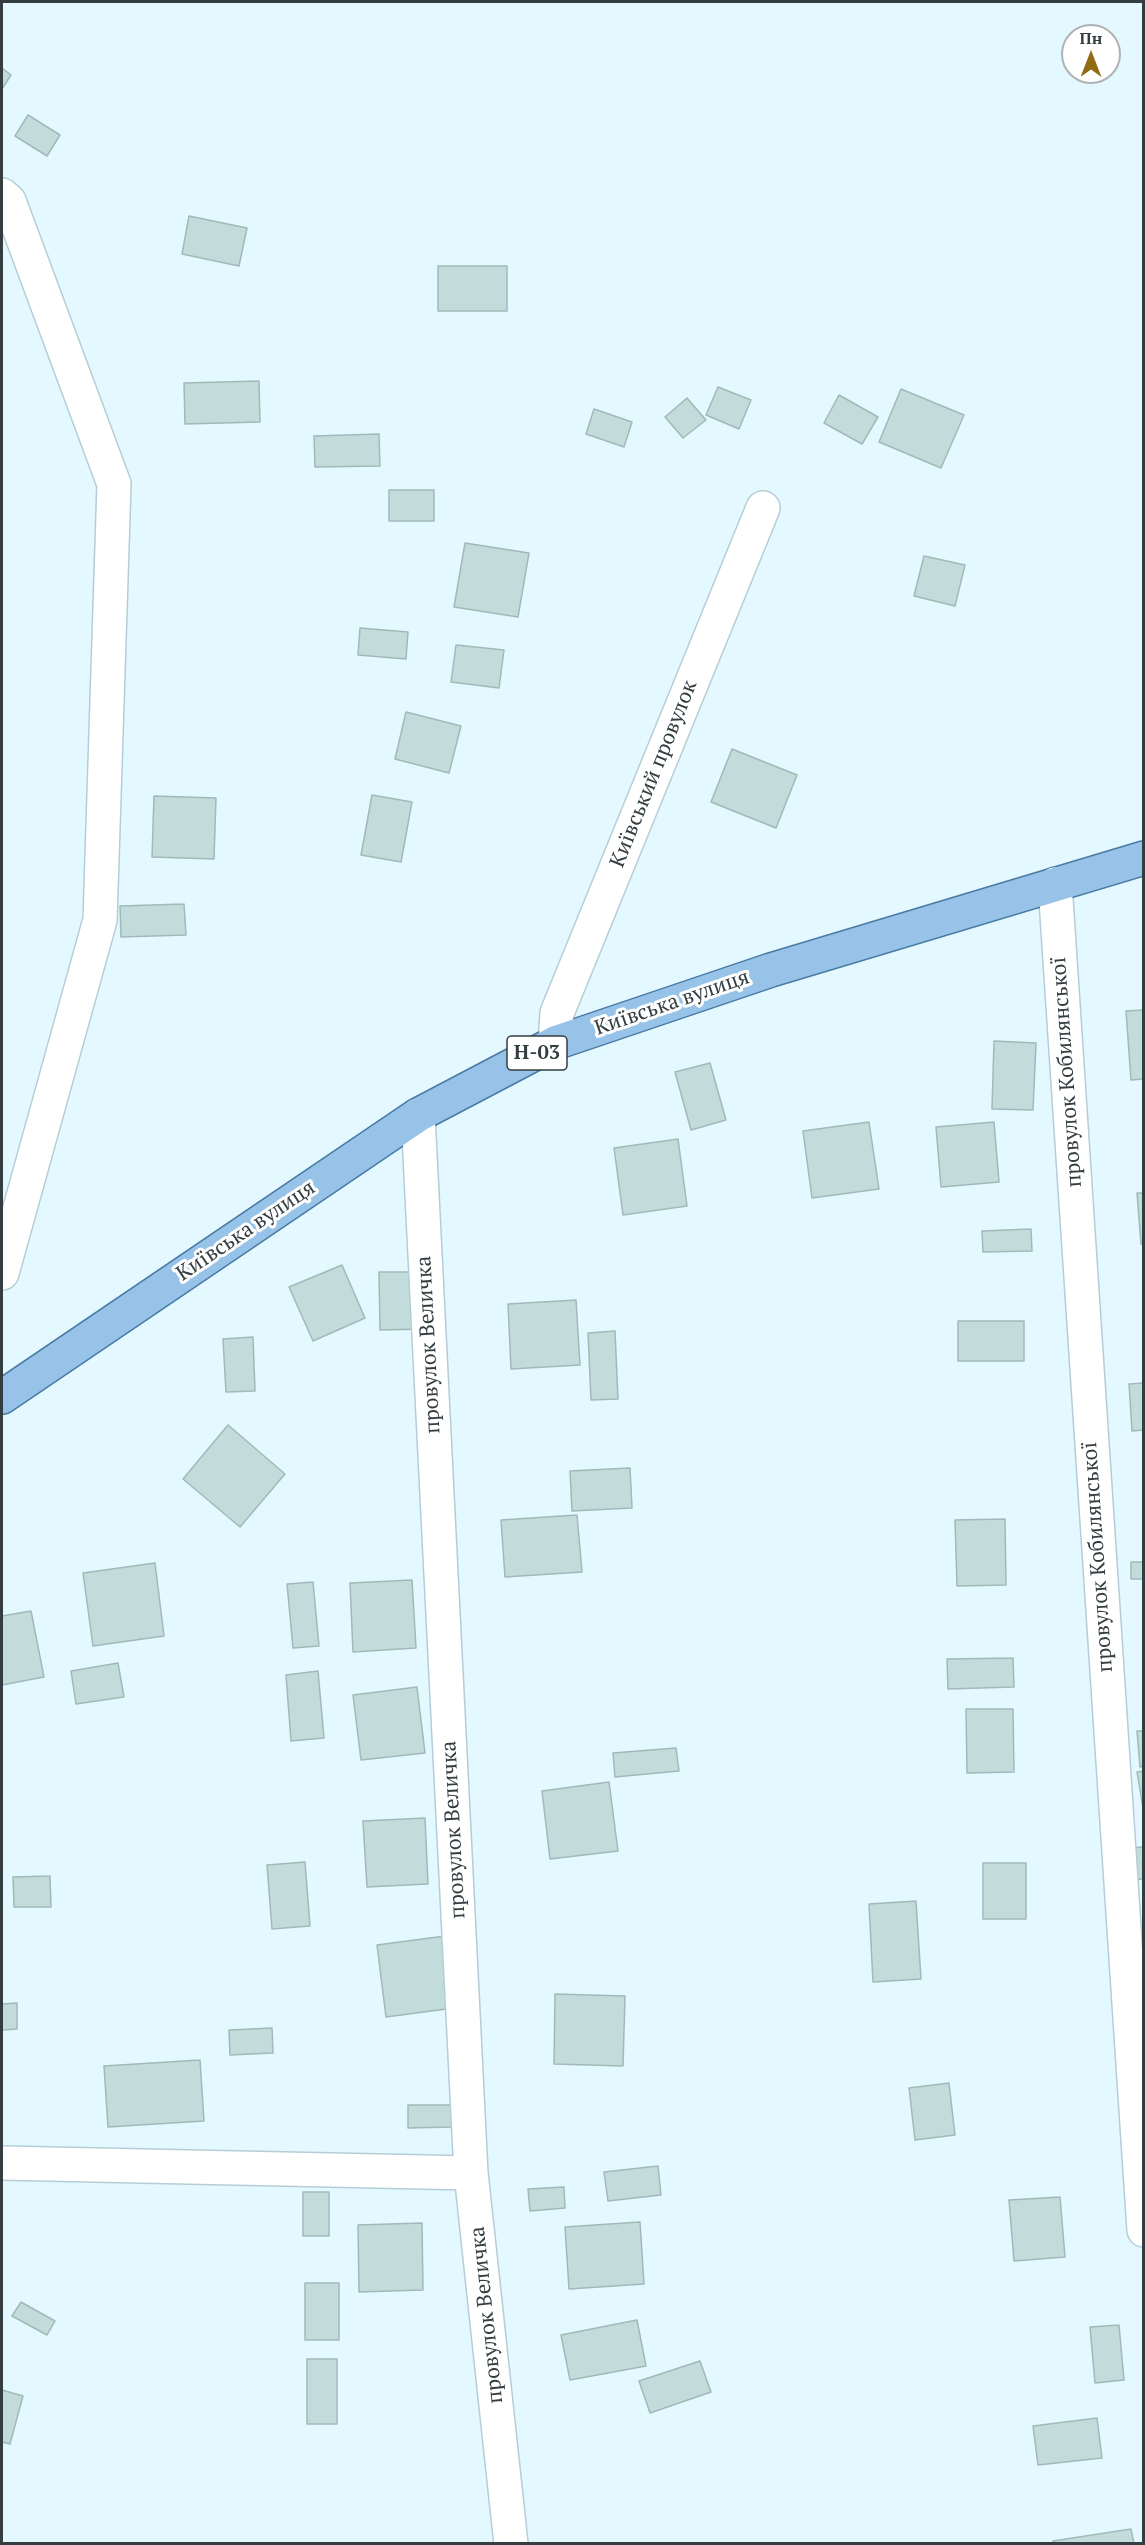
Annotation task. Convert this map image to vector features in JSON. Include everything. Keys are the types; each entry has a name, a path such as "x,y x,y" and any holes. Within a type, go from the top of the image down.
{"main road":[{"name":"Київська вулиця","path":"2,1397 418,1115 555,1043 771,970 1143,858"}],"street":[{"path":"2,195 9,201 114,484 100,920 2,1273"},
{"name":"Київський провулок","path":"555,1043 556,1013 763,508"},
{"name":"провулок Кобилянської","path":"1055,884 1143,2229"},
{"name":"провулок Величка","path":"418,1115 471,2173 511,2544"},
{"path":"2,2163 471,2173"}],"building":[{"path":"2,68 11,75 2,89"},
{"path":"28,115 60,135 47,156 15,136"},
{"path":"189,216 247,228 239,266 182,254"},
{"path":"438,266 507,266 507,311 438,311"},
{"path":"259,381 260,422 185,424 184,383"},
{"path":"718,387 751,400 739,429 706,415"},
{"path":"901,389 964,415 941,468 879,442"},
{"path":"839,395 878,417 862,444 824,423"},
{"path":"687,398 706,420 683,438 665,417"},
{"path":"594,409 632,422 624,447 586,434"},
{"path":"379,434 380,466 315,467 314,436"},
{"path":"389,490 434,490 434,521 389,521"},
{"path":"465,543 529,553 518,617 454,607"},
{"path":"924,556 965,565 955,606 914,596"},
{"path":"360,628 408,632 406,659 358,655"},
{"path":"456,645 504,650 499,688 451,682"},
{"path":"406,712 461,726 449,773 395,759"},
{"path":"732,749 797,775 776,828 711,802"},
{"path":"372,795 412,802 401,862 361,855"},
{"path":"154,796 216,798 214,859 152,857"},
{"path":"184,904 186,935 121,937 120,906"},
{"path":"1144,1010 1144,1079 1131,1080 1126,1011"},
{"path":"994,1041 1036,1043 1033,1110 992,1109"},
{"path":"710,1063 726,1120 691,1130 675,1072"},
{"path":"869,1122 879,1189 812,1198 803,1131"},
{"path":"994,1122 999,1182 941,1187 936,1127"},
{"path":"678,1139 687,1206 623,1215 614,1148"},
{"path":"1137,1193 1144,1193 1144,1244 1141,1244"},
{"path":"1031,1229 1032,1251 983,1252 982,1231"},
{"path":"342,1265 365,1318 313,1341 289,1287"},
{"path":"379,1272 423,1272 424,1329 380,1330"},
{"path":"576,1300 580,1365 511,1369 508,1304"},
{"path":"958,1321 1024,1321 1024,1361 958,1361"},
{"path":"615,1331 618,1399 591,1400 588,1333"},
{"path":"253,1337 255,1391 226,1392 223,1339"},
{"path":"1144,1383 1144,1430 1132,1431 1129,1384"},
{"path":"228,1425 285,1474 240,1527 183,1479"},
{"path":"630,1468 632,1508 572,1511 570,1471"},
{"path":"577,1515 582,1572 505,1577 501,1520"},
{"path":"1005,1519 1006,1585 957,1586 955,1520"},
{"path":"1131,1562 1144,1562 1144,1579 1131,1579"},
{"path":"155,1563 164,1636 93,1646 83,1573"},
{"path":"412,1580 416,1648 353,1652 350,1583"},
{"path":"313,1582 319,1646 293,1648 287,1584"},
{"path":"31,1611 44,1677 2,1685 2,1616"},
{"path":"1013,1658 1014,1687 948,1689 947,1659"},
{"path":"118,1663 124,1697 76,1704 71,1671"},
{"path":"318,1671 324,1738 291,1741 286,1675"},
{"path":"417,1687 425,1753 361,1760 353,1695"},
{"path":"966,1709 1013,1709 1014,1772 967,1773"},
{"path":"1137,1731 1144,1731 1144,1766 1140,1767"},
{"path":"676,1748 679,1771 615,1777 613,1753"},
{"path":"1144,1771 1144,1814 1137,1772"},
{"path":"609,1782 618,1851 550,1859 542,1791"},
{"path":"425,1818 428,1884 367,1887 363,1821"},
{"path":"1144,1847 1144,1879 1128,1880 1126,1848"},
{"path":"305,1862 310,1926 272,1929 267,1865"},
{"path":"983,1863 1026,1863 1026,1919 983,1919"},
{"path":"50,1876 51,1907 14,1907 13,1877"},
{"path":"916,1901 921,1979 873,1982 869,1904"},
{"path":"445,1936 454,2008 386,2017 377,1945"},
{"path":"555,1994 625,1996 623,2066 554,2064"},
{"path":"17,2003 17,2029 2,2030 2,2004"},
{"path":"272,2028 273,2053 230,2055 229,2030"},
{"path":"200,2060 204,2121 108,2127 104,2066"},
{"path":"949,2083 955,2135 915,2140 909,2088"},
{"path":"408,2105 451,2105 452,2127 408,2128"},
{"path":"658,2166 661,2195 608,2201 604,2172"},
{"path":"564,2187 565,2208 530,2211 528,2189"},
{"path":"303,2192 329,2192 329,2236 303,2236"},
{"path":"1060,2197 1065,2257 1014,2261 1009,2200"},
{"path":"640,2222 644,2284 569,2289 565,2227"},
{"path":"422,2223 423,2290 359,2292 358,2225"},
{"path":"305,2283 339,2283 339,2340 305,2340"},
{"path":"21,2302 55,2321 47,2335 12,2316"},
{"path":"637,2320 646,2366 570,2380 561,2335"},
{"path":"1119,2325 1124,2380 1095,2383 1090,2327"},
{"path":"307,2359 337,2359 337,2424 307,2424"},
{"path":"700,2361 711,2392 650,2413 639,2381"},
{"path":"2,2390 23,2396 10,2444 2,2442"},
{"path":"1097,2418 1102,2458 1038,2465 1033,2426"},
{"path":"1131,2529 1134,2544 1054,2544 1053,2541"}]}
